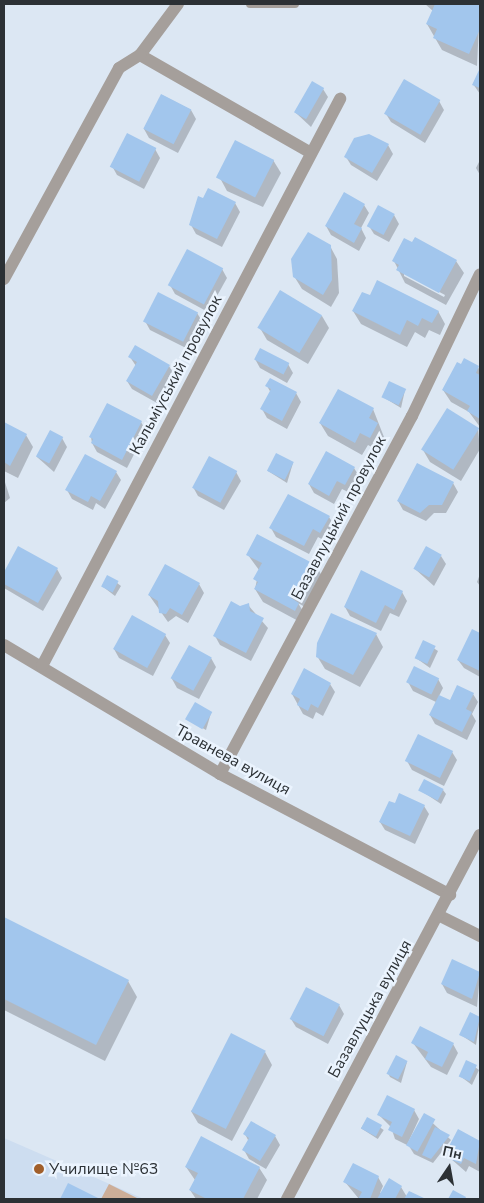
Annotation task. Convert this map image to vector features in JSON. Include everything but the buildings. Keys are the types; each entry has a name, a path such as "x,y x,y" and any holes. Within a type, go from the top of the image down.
{"street":[{"path":"4,279 119,68 140,55 178,4"},
{"path":"140,55 311,153"},
{"name":"Кальміуський провулок","path":"42,666 340,99"},
{"name":"Базавлуцький провулок","path":"220,774 412,416 480,274"},
{"name":"Травнева вулиця","path":"4,646 42,666 220,774 450,895"},
{"name":"Базавлуцька вулиця","path":"287,1199 440,916 480,835"},
{"path":"440,916 480,936"}],"lane":[{"path":"250,4 294,4"}],"shaded area":[{"name":"Училище №63","path":"4,1138 144,1199 4,1199"},
{"path":"109,1184 139,1199 101,1199"}],"place":[{"name":"Училище №63","path":"39,1169"}]}
